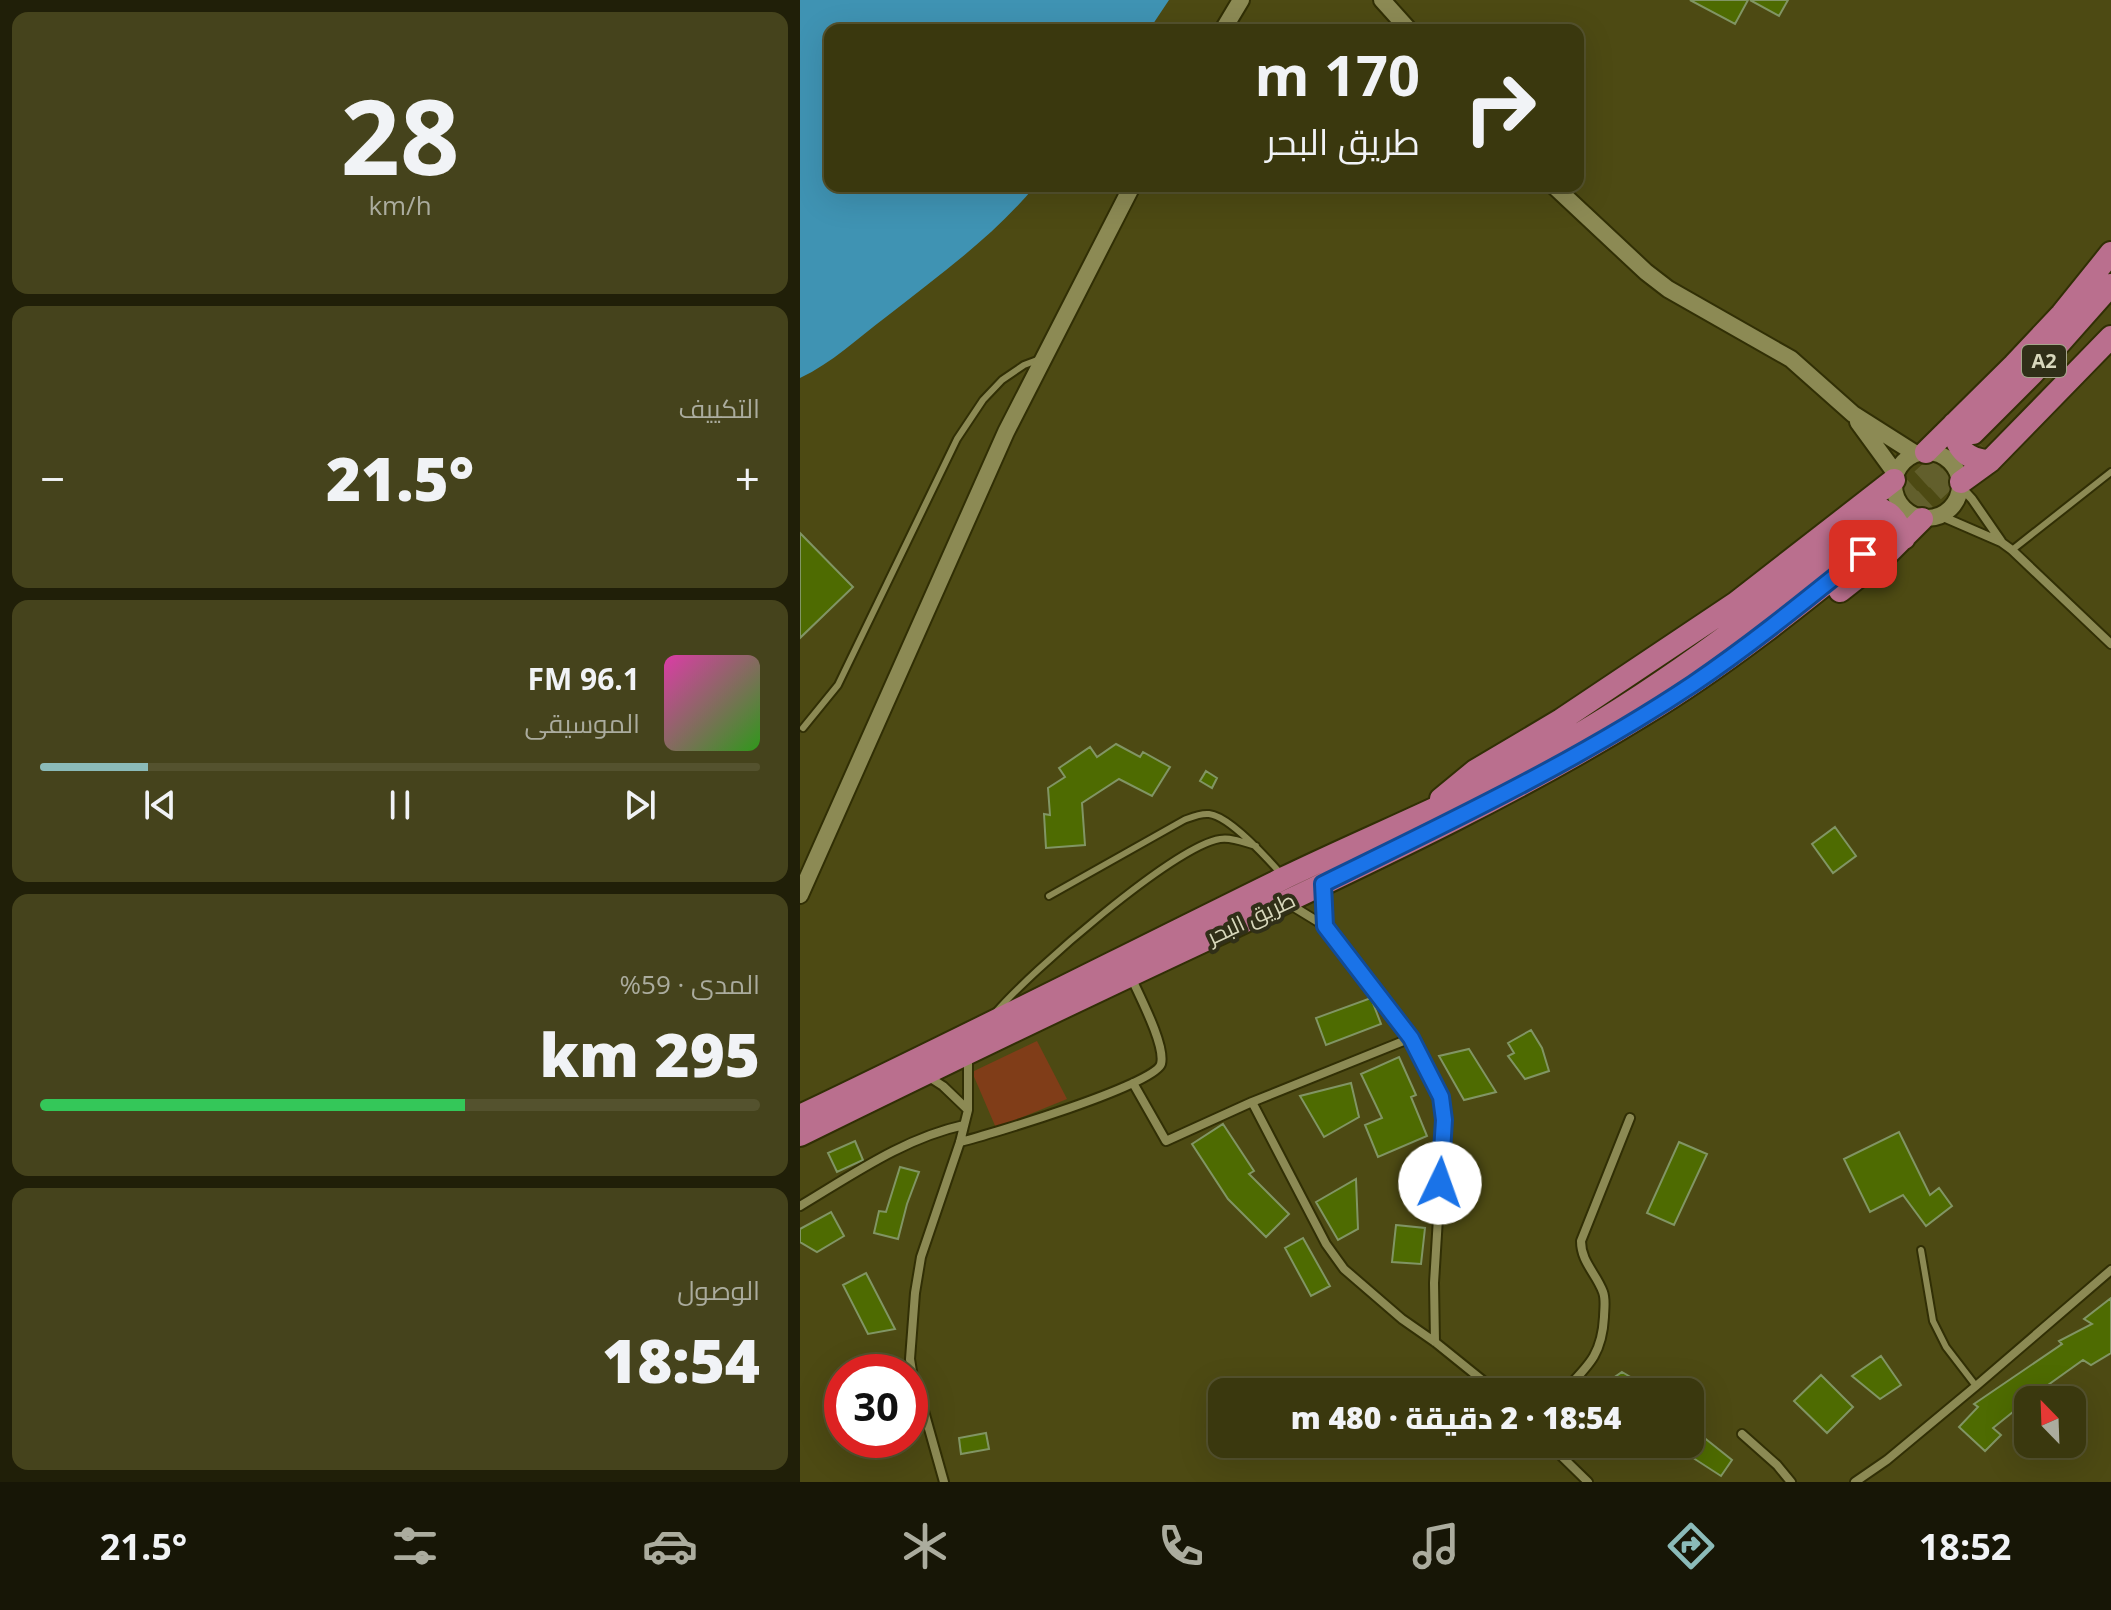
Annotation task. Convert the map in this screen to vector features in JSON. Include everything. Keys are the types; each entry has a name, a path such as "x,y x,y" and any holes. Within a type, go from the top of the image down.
{"highway":[{"path":"1961,485 1975,441 2062,314 2111,253"},
{"name":"A2","path":"1975,441 2111,285"},
{"name":"A2","path":"1975,441 2033,394 2111,305"},
{"path":"1921,453 1975,441 2111,337"},
{"path":"1895,477 1880,526 1932,517"},
{"name":"طريق البحر","path":"800,1135 928,1077 969,1052 1484,805 1600,741 1692,684 1778,622 1880,526"},
{"name":"طريق البحر","path":"800,1116 981,1030 1285,878 1427,815 1566,742 1668,678 1880,526"}],"main road":[{"path":"1227,24 1241,0"},
{"path":"1382,0 1404,24"},
{"path":"800,895 1006,432 1129,192"},
{"path":"1560,192 1668,289 1791,359 1853,414 1921,453 1946,457 1953,464 1961,485 1958,499 1951,509 1932,517 1904,509 1897,501 1895,477 1853,414"},
{"path":"1895,477 1907,459 1921,453"}],"street":[{"path":"1961,485 2001,542"},
{"path":"1932,517 2001,542 2111,644"},
{"path":"1323,884 1325,926"},
{"path":"1285,902 1325,926 1411,1038 1435,1084 1443,1109 1434,1283 1435,1342"},
{"path":"960,1142 1133,1083 1157,1071 1161,1048 1130,975"},
{"path":"1133,1083 1166,1141 1252,1102 1411,1038"},
{"path":"944,1482 914,1384 910,1359 921,1257 968,1110 969,1052"},
{"path":"928,1077 968,1110"},
{"path":"1252,1102 1335,1258 1361,1285 1480,1378"},
{"path":"1576,1378 1596,1357 1604,1319 1603,1292 1584,1259 1581,1241 1630,1118"},
{"path":"800,1206 903,1147 964,1125"},
{"path":"1855,1482 1887,1460 2111,1270"},
{"path":"1742,1434 1770,1458 1791,1482"},
{"path":"1563,1458 1588,1482"}],"lane":[{"path":"803,728 838,685 957,439 983,400 1002,380 1024,365 1043,358"},
{"path":"2012,550 2111,472"},
{"path":"1049,896 1197,815 1218,817 1256,846 1285,878"},
{"path":"981,1030 1037,970 1162,869 1218,839 1229,838 1256,846"},
{"path":"907,1093 928,1077"},
{"path":"1921,1250 1933,1321 1946,1347 1976,1386"}],"shaded area":[{"path":"1037,1041 1067,1099 996,1128 972,1072"}],"water":[{"path":"800,0 1169,0 1153,24 824,24 824,192 1030,192 964,255 844,350 800,378"}],"building":[{"path":"1690,0 1748,0 1735,24"},
{"path":"1750,0 1788,0 1779,16"},
{"path":"800,533 853,587 800,638"},
{"path":"1116,744 1140,757 1143,752 1170,767 1152,796 1119,779 1082,803 1085,845 1046,848 1044,814 1050,815 1048,788 1065,777 1059,768 1090,747 1097,757"},
{"path":"1206,771 1217,778 1212,788 1200,781"},
{"path":"1835,827 1856,856 1833,873 1812,844"},
{"path":"1371,998 1381,1024 1326,1045 1316,1018"},
{"path":"1531,1030 1542,1048 1549,1071 1525,1079 1508,1056 1514,1053 1508,1043"},
{"path":"1469,1049 1496,1092 1464,1100 1439,1056"},
{"path":"1399,1057 1416,1095 1411,1097 1427,1136 1378,1157 1365,1125 1382,1118 1361,1074"},
{"path":"1351,1083 1359,1117 1324,1137 1300,1096"},
{"path":"1223,1124 1254,1171 1249,1174 1289,1214 1266,1237 1228,1199 1192,1144"},
{"path":"1899,1132 1930,1195 1939,1188 1952,1206 1926,1226 1903,1195 1870,1212 1844,1159"},
{"path":"855,1141 863,1160 837,1172 828,1153"},
{"path":"1679,1142 1707,1154 1674,1225 1647,1213"},
{"path":"900,1167 919,1172 898,1239 874,1233 879,1211 886,1212"},
{"path":"1356,1179 1358,1229 1338,1240 1316,1202"},
{"path":"831,1212 844,1236 817,1252 800,1242 800,1229"},
{"path":"1396,1225 1425,1228 1421,1264 1392,1262"},
{"path":"1303,1238 1330,1286 1311,1296 1285,1248"},
{"path":"866,1273 895,1329 868,1334 843,1285"},
{"path":"2111,1298 2111,1353 2091,1365 2083,1360 2047,1386 2014,1386 2014,1411 1993,1428 2001,1435 1985,1451 1959,1427 1978,1407 1974,1404 2062,1344 2059,1341 2092,1324 2084,1319"},
{"path":"1881,1356 1901,1385 1880,1399 1852,1376"},
{"path":"1622,1372 1632,1378 1613,1378"},
{"path":"1821,1375 1853,1407 1827,1433 1794,1401"},
{"path":"986,1433 989,1449 961,1454 959,1438"},
{"path":"1704,1438 1732,1460 1721,1476 1693,1458 1704,1458"}],"tunnel":[{"path":"1873,524 1972,434"},
{"path":"1885,536 1982,446"}],"route":[{"path":"1440,1183 1444,1120 1441,1097 1411,1038 1325,926 1323,884 1484,805 1644,715 1737,653 1863,554"}]}
